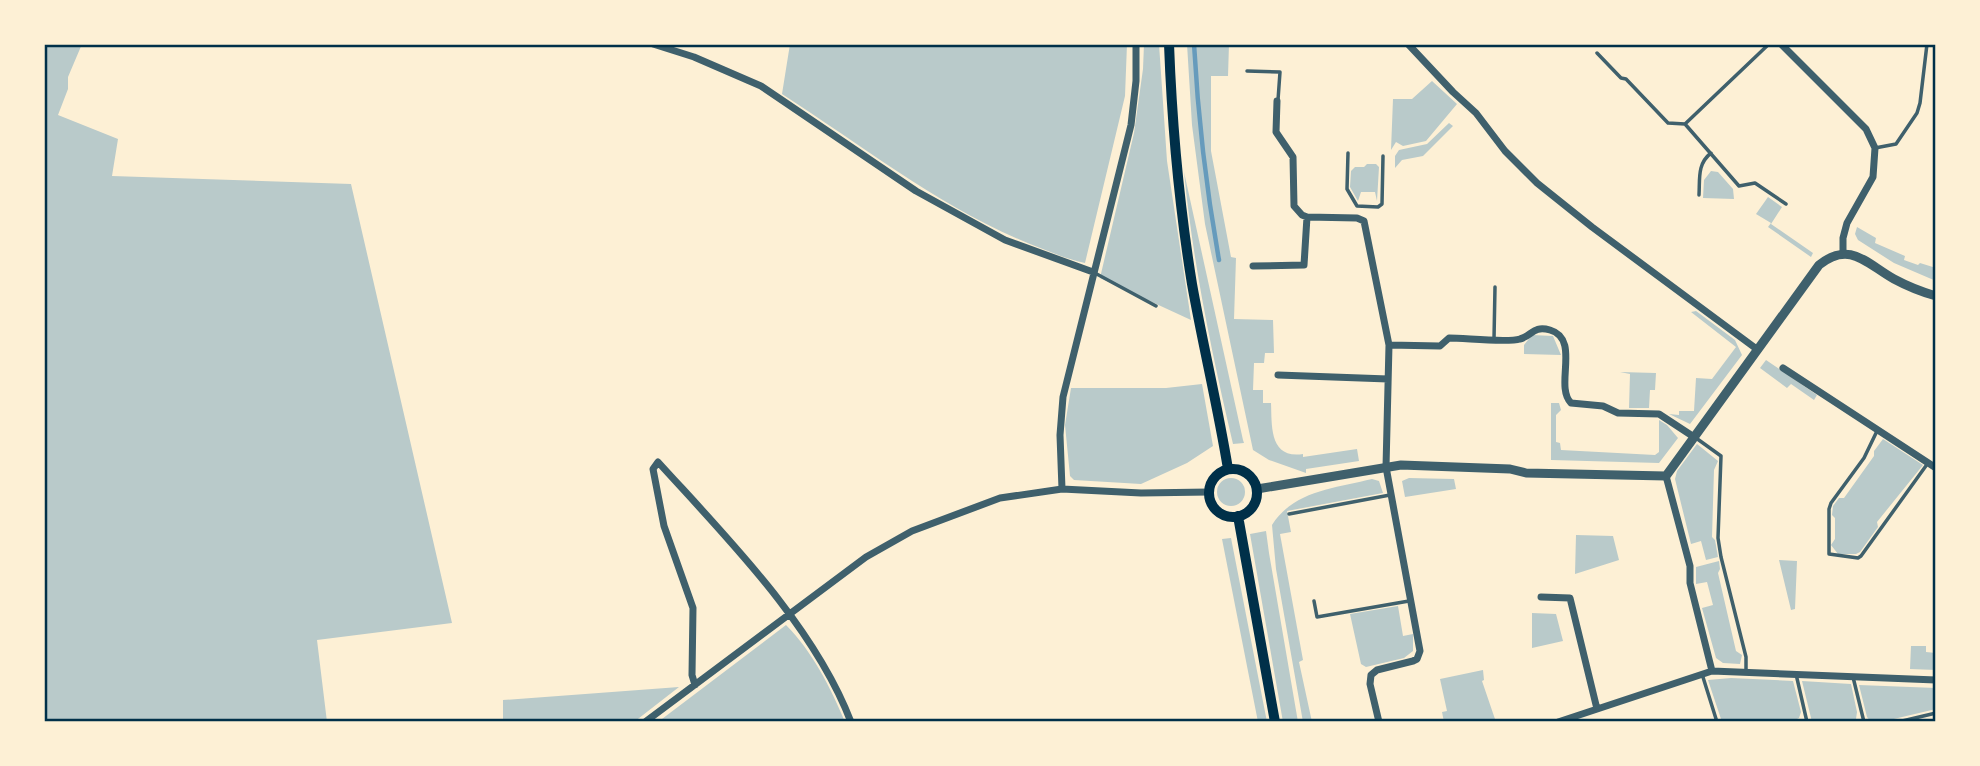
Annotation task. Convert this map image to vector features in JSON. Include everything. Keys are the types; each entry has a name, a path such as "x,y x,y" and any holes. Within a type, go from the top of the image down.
{"main road":[{"path":"1169,44 1172,123 1179,195 1192,286 1228,469"},
{"path":"1228,469 1247,473 1257,489 1256,501 1249,511 1238,516 1227,516 1218,511 1211,502 1209,492 1218,473 1228,469"},
{"path":"1238,516 1275,722"}],"street":[{"path":"653,44 694,57 761,86 927,197 1006,240 1093,272"},
{"path":"1062,489 1060,435 1063,397 1131,125 1136,81 1136,44"},
{"path":"1408,44 1487,125 1505,151 1538,183 1592,227 1758,350"},
{"path":"1781,44 1866,129 1875,148 1873,177 1847,223 1843,254"},
{"path":"1277,101 1276,132 1293,157 1294,206 1297,211 1307,217 1357,218 1364,221 1389,345 1386,467 1420,655 1413,661 1377,670 1371,675 1370,684 1379,722"},
{"path":"1254,265 1304,265 1307,217"},
{"path":"1666,476 1819,264 1827,258 1843,254 1860,257 1892,278 1936,296"},
{"path":"1389,345 1440,346 1449,338 1522,339 1537,330 1553,332 1560,337 1565,351 1565,394 1572,403 1602,406 1618,413 1659,414 1694,437"},
{"path":"1783,368 1936,468"},
{"path":"1278,375 1388,379"},
{"path":"695,685 692,675 692,608 664,526 653,469 658,462 742,554 789,615 841,695 851,722"},
{"path":"1257,489 1411,465 1510,469 1526,473 1666,476"},
{"path":"1666,476 1688,557 1690,583 1712,671"},
{"path":"645,722 866,557 912,531 1000,498 1062,489 1141,493 1209,492"},
{"path":"1541,597 1570,598 1597,709"},
{"path":"1558,722 1712,671 1936,680"}],"lane":[{"path":"1685,124 1769,44"},
{"path":"1875,148 1896,144 1917,113 1927,44"},
{"path":"1597,53 1668,123 1685,124 1739,186 1755,183 1786,204"},
{"path":"1247,71 1280,72 1277,101"},
{"path":"1348,153 1347,189 1357,206 1378,207 1382,204 1384,156"},
{"path":"1699,195 1700,168 1703,159 1711,153"},
{"path":"1093,272 1156,306"},
{"path":"1494,339 1495,287"},
{"path":"1878,429 1864,458 1829,509 1829,554 1858,558 1861,556 1928,463"},
{"path":"1694,437 1721,456 1718,538 1746,657 1746,671"},
{"path":"1289,514 1391,495"},
{"path":"1314,601 1317,617 1412,600"},
{"path":"1702,673 1717,722"},
{"path":"1796,674 1807,722"},
{"path":"1853,677 1862,722"},
{"path":"1898,722 1936,713"}],"shaded area":[{"path":"44,44 82,44 68,77 68,89 58,115 118,139 112,176 351,184 452,623 317,640 327,722 44,722"},
{"path":"790,44 1127,44 1125,96 1085,263 1030,244 964,212 902,175 782,94"},
{"path":"1144,44 1159,44 1167,161 1191,320 1100,278 1134,133"},
{"path":"1187,44 1229,44 1228,76 1211,76 1211,151 1231,257 1236,258 1234,319 1273,320 1274,353 1265,353 1264,363 1254,363 1253,390 1263,390 1263,403 1271,403 1275,439 1284,451 1303,454 1303,457 1357,449 1359,461 1306,469 1306,473 1269,460 1253,450 1205,224 1192,125"},
{"path":"1432,81 1457,104 1426,141 1403,146 1396,142 1391,150 1393,99 1412,99"},
{"path":"1449,123 1453,126 1423,156 1402,160 1395,168 1395,156 1399,150 1427,144"},
{"path":"1367,164 1376,164 1379,167 1377,201 1375,192 1361,192 1358,201 1350,187 1351,171"},
{"path":"1711,171 1718,172 1733,189 1734,199 1703,198 1704,180"},
{"path":"1184,172 1244,443 1233,444 1204,309"},
{"path":"1768,197 1782,207 1771,224 1813,253 1811,257 1768,227 1771,223 1756,214"},
{"path":"1857,227 1876,238 1875,243 1905,256 1904,260 1936,268 1936,281 1894,263 1858,240 1855,234"},
{"path":"1696,311 1735,340 1742,355 1690,424 1669,414 1679,415 1679,411 1694,411 1696,378 1712,379 1736,347 1691,312"},
{"path":"1532,335 1553,336 1561,355 1524,354 1524,345"},
{"path":"1766,360 1817,395 1814,400 1791,384 1787,388 1760,368"},
{"path":"1620,372 1656,373 1655,390 1650,390 1649,408 1629,408 1630,374"},
{"path":"1202,384 1213,446 1187,463 1141,484 1074,480 1070,476 1065,425 1071,388 1166,388"},
{"path":"1551,403 1559,403 1561,410 1556,415 1556,442 1560,443 1561,450 1655,455 1659,452 1659,420 1678,438 1659,463 1551,460"},
{"path":"1883,439 1923,465 1877,522 1878,527 1860,552 1838,554 1831,545 1835,539 1833,506 1839,498 1844,498"},
{"path":"1697,444 1718,461 1714,470 1712,537 1718,557 1706,560 1701,541 1691,544 1675,479 1677,471"},
{"path":"1231,478 1241,482 1245,492 1241,502 1231,506 1221,502 1217,492 1221,482"},
{"path":"1409,478 1454,479 1456,489 1405,497 1402,481"},
{"path":"1372,479 1379,481 1383,493 1287,511 1291,532 1280,534 1303,660 1299,662 1312,722 1303,722 1276,569 1272,525 1291,505 1303,498"},
{"path":"1266,531 1298,722 1283,722 1250,534"},
{"path":"1576,535 1613,536 1619,560 1575,574"},
{"path":"1231,538 1267,722 1258,722 1222,539"},
{"path":"1779,560 1797,561 1795,609 1791,610"},
{"path":"1719,561 1718,573 1736,651 1742,655 1740,664 1723,663 1716,658 1702,608 1713,605 1707,582 1696,584 1696,567"},
{"path":"1398,606 1403,636 1413,634 1413,651 1404,658 1366,667 1361,664 1350,614"},
{"path":"1532,613 1556,614 1563,641 1532,648"},
{"path":"786,625 820,670 845,722 658,722"},
{"path":"1911,646 1926,646 1926,652 1936,653 1936,670 1910,669"},
{"path":"1483,670 1482,681 1496,722 1444,722 1442,712 1447,711 1440,679"},
{"path":"1731,678 1793,681 1801,712 1799,718 1791,722 1722,722 1708,680"},
{"path":"1802,681 1851,684 1856,719 1845,722 1812,722"},
{"path":"1859,685 1936,688 1936,709 1871,722 1867,717"},
{"path":"679,687 634,722 503,722 503,700"}],"waterway":[{"path":"1194,44 1203,152 1219,260"}]}
